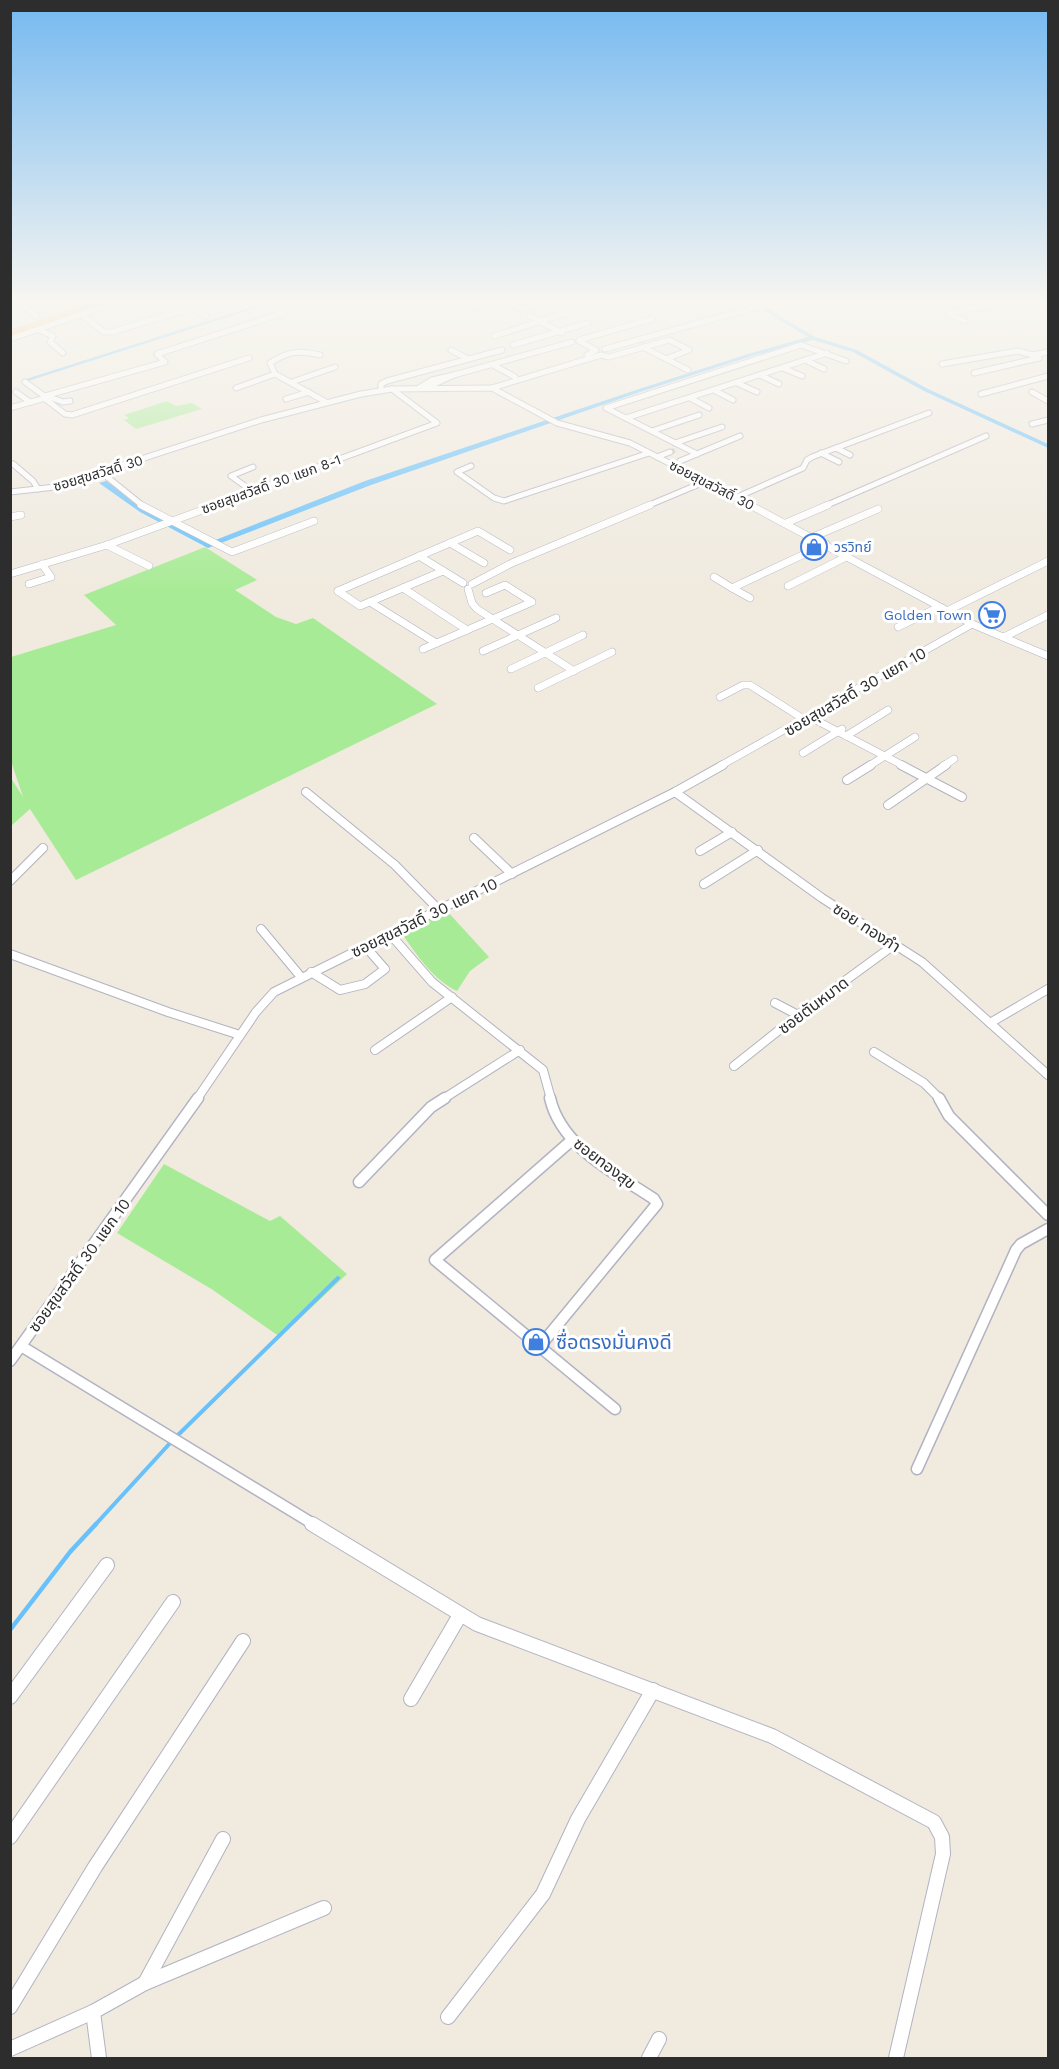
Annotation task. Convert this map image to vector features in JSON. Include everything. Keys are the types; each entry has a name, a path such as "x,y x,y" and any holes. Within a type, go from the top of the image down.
{"street":[{"path":"25,399 30,402"},
{"path":"10,408 41,399"},
{"path":"48,399 65,414 72,415 122,399"},
{"path":"57,399 63,402 70,401"},
{"path":"286,399 294,405"},
{"path":"320,399 326,402"},
{"name":"ซอยสุขสวัสดิ์ 30","path":"10,492 55,487 252,423 343,399"},
{"name":"ซอยสุขสวัสดิ์ 30 แยก 8-1","path":"10,574 107,544 435,424 437,421 405,399"},
{"name":"ซอยสุขสวัสดิ์ 30","path":"512,399 557,423 624,441 813,537 972,624 1048,656"},
{"path":"635,399 606,408 675,443 678,453"},
{"path":"626,418 688,399"},
{"path":"691,399 709,408"},
{"path":"735,498 803,468 807,460 821,453 929,413"},
{"path":"652,431 699,415"},
{"path":"1032,423 1047,421"},
{"path":"886,422 897,426"},
{"path":"675,443 722,427"},
{"path":"660,459 678,453 694,452 740,436"},
{"path":"786,523 987,436"},
{"path":"836,448 850,455"},
{"path":"471,466 457,472 494,498 504,501 649,453"},
{"path":"821,453 838,462"},
{"path":"13,464 36,483 38,489"},
{"path":"252,491 231,476 253,467"},
{"path":"101,472 137,502 166,522 235,552 314,521"},
{"path":"467,585 512,563 704,482"},
{"path":"813,537 878,509"},
{"path":"10,517 21,515"},
{"path":"443,571 360,606 338,591 478,531 510,550"},
{"path":"450,543 484,563"},
{"path":"107,544 149,566"},
{"path":"732,588 826,544"},
{"path":"419,556 467,585 474,606 574,671"},
{"path":"788,586 848,556"},
{"path":"947,611 1048,561"},
{"path":"29,584 51,577 42,564"},
{"path":"714,577 750,598"},
{"path":"423,650 531,602 505,585 486,593"},
{"path":"403,588 467,630"},
{"path":"370,602 436,643"},
{"path":"898,627 939,607"},
{"path":"1004,637 1048,615"},
{"path":"483,651 556,618"},
{"name":"ซอยสุขสวัสดิ์ 30 แยก 10","path":"10,1361 158,1156 266,999 301,977 675,792 972,624"},
{"path":"511,669 583,635"},
{"path":"538,688 612,652"},
{"path":"720,697 743,685 750,685 962,797"},
{"path":"803,753 846,734 888,710"},
{"path":"847,780 915,737"},
{"path":"888,804 954,759"},
{"path":"306,792 395,865 439,910"},
{"name":"ซอย ทองภํา","path":"675,792 822,898 932,970 1048,1075"},
{"path":"700,851 732,832"},
{"path":"474,838 512,874"},
{"path":"10,880 43,848"},
{"path":"704,884 758,850"},
{"path":"261,929 301,977"},
{"name":"ซอยทองสุข","path":"390,934 418,967 543,1070 548,1080 555,1114 572,1140 657,1204 540,1346"},
{"name":"ซอยตันหมาด","path":"734,1066 798,1015 894,945"},
{"path":"311,972 340,990 364,984 376,978 385,969 365,946"},
{"path":"10,954 168,1012 240,1035"},
{"path":"990,1023 1048,989"},
{"path":"375,1050 452,997"},
{"path":"775,1002 798,1015"},
{"path":"359,1182 431,1107 520,1050"},
{"path":"874,1052 936,1093 949,1116 1048,1215"},
{"path":"572,1140 435,1260 615,1409"},
{"path":"917,1469 1016,1250 1021,1244 1048,1229"},
{"path":"21,1346 460,1615 509,1638 653,1690 797,1749 934,1822 944,1842 943,1854 896,2058"},
{"path":"10,1697 107,1565"},
{"path":"10,1837 173,1602"},
{"path":"411,1699 460,1615"},
{"path":"10,2007 95,1867 243,1641"},
{"path":"448,2017 543,1894 578,1819 653,1690"},
{"path":"145,1983 222,1839"},
{"path":"10,2049 93,2012 145,1983 324,1908"},
{"path":"93,2012 99,2058"},
{"path":"649,2058 659,2039"}],"green space":[{"path":"167,401 176,406 192,403 202,409 136,429 124,420 129,418 124,415"},
{"path":"205,547 257,580 235,590 276,617 296,624 313,618 437,704 76,880 30,809 11,826 11,778 23,797 11,761 11,657 116,625 84,595"},
{"path":"447,911 489,957 470,971 457,991 433,974 403,935 410,929"},
{"path":"164,1164 270,1221 280,1216 347,1274 280,1337 213,1290 117,1233"}],"waterway":[{"path":"103,483 143,510 208,546 368,483 616,399"},
{"path":"945,399 1048,446"},
{"path":"177,1436 338,1278"},
{"path":"95,1525 172,1441"},
{"path":"10,1630 70,1552 96,1524"}],"tunnel":[{"path":"670,452 677,450"}],"place":[{"name":"วรวิทย์","path":"814,547"},
{"name":"Golden Town","path":"992,615"},
{"name":"ซื่อตรงมั่นคงดี","path":"536,1342"}]}
